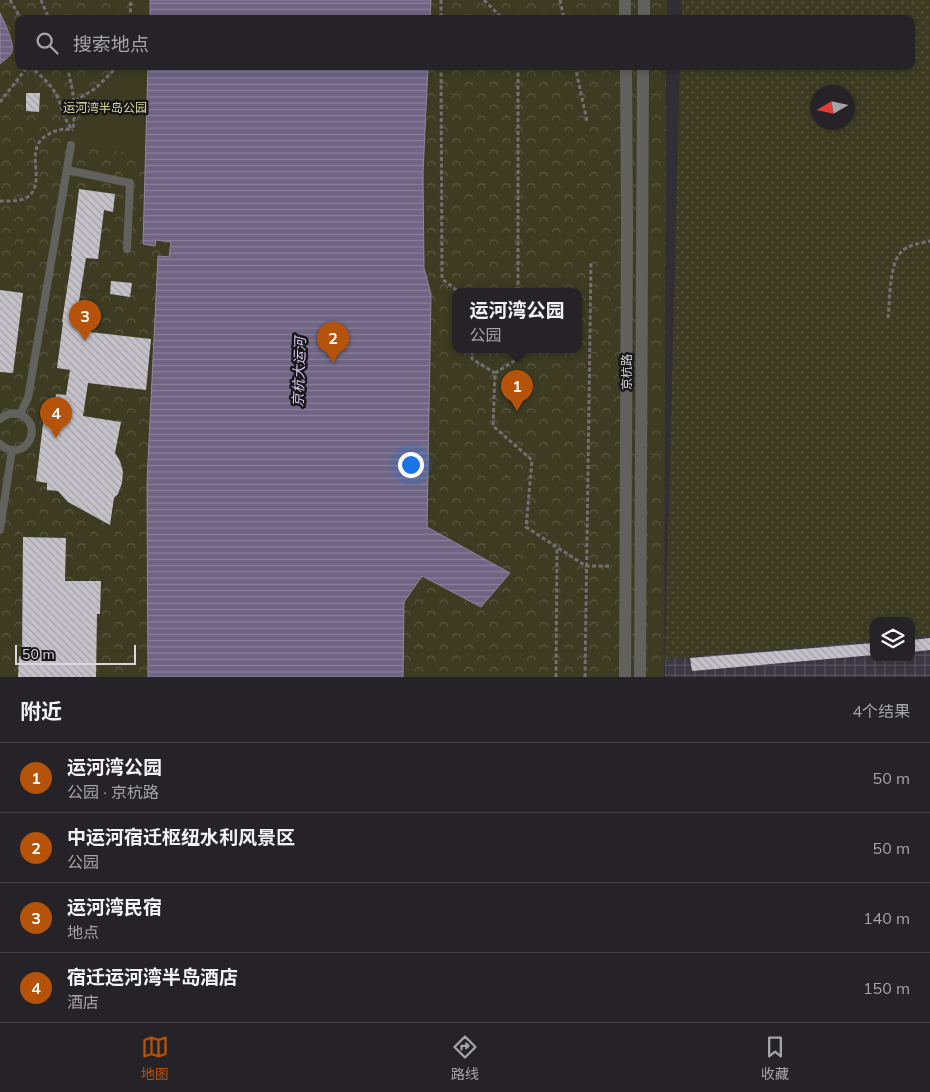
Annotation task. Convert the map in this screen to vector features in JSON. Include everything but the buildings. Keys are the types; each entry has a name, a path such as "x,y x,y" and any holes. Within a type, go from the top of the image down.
{"street":[{"path":"625,0 625,15"},
{"path":"644,0 644,15"},
{"name":"京杭路","path":"625,677 628,222 626,70"},
{"name":"京杭路","path":"640,677 643,70"}],"lane":[{"path":"20,414 28,398 71,145"},
{"path":"67,170 130,183 127,249"},
{"path":"0,419 9,414 20,414 29,422 32,433 31,439 23,448 12,450 0,444"},
{"path":"0,530 12,450"}],"path":[{"path":"10,0 19,15"},
{"path":"41,0 47,15"},
{"path":"130,15 131,0"},
{"path":"441,0 441,15"},
{"path":"484,0 499,15"},
{"path":"560,0 563,15"},
{"path":"0,102 26,70"},
{"path":"0,201 23,199 30,195 37,180 34,160 38,144 53,131 62,128 73,130 65,121 54,91 48,82 34,70"},
{"path":"68,70 75,100 71,145"},
{"path":"75,100 96,88 114,70"},
{"path":"441,70 442,279 454,288"},
{"path":"518,70 518,288"},
{"path":"576,70 587,121"},
{"path":"888,318 894,266 901,252 930,241"},
{"path":"585,677 591,263"},
{"path":"472,353 472,359 495,373"},
{"path":"495,373 518,358 518,353"},
{"path":"495,373 493,426 532,460 526,527 586,566 625,566"},
{"path":"556,677 557,547"}],"shaded area":[{"path":"930,636 930,677 665,677 665,659 870,641 870,662 915,662 915,637"}],"green space":[{"name":"运河湾半岛公园","path":"0,0 667,0 667,15 15,15 15,70 666,70 664,677 0,677"},
{"path":"135,0 150,0 150,15 134,15"},
{"path":"682,0 930,0 930,636 915,637 915,617 870,617 870,641 665,659 680,70 915,70 915,15 682,15"},
{"name":"运河湾半岛公园","path":"121,70 148,70 146,155 77,146 81,107 113,82"}],"water":[{"path":"150,0 431,0 430,15 150,15"},
{"path":"0,13 9,32 13,48 10,55 0,64"},
{"name":"京杭大运河","path":"148,70 428,70 423,173 424,268 431,294 427,527 510,573 481,607 422,576 404,602 403,677 148,677 147,482 158,256 169,257 171,242 156,240 155,246 143,244"}],"place":[{"name":"运河湾民宿","path":"85,341"},
{"name":"中运河宿迁枢纽水利风景区","path":"333,363"},
{"name":"运河湾公园","path":"517,411"},
{"name":"宿迁运河湾半岛酒店","path":"56,438"}]}
